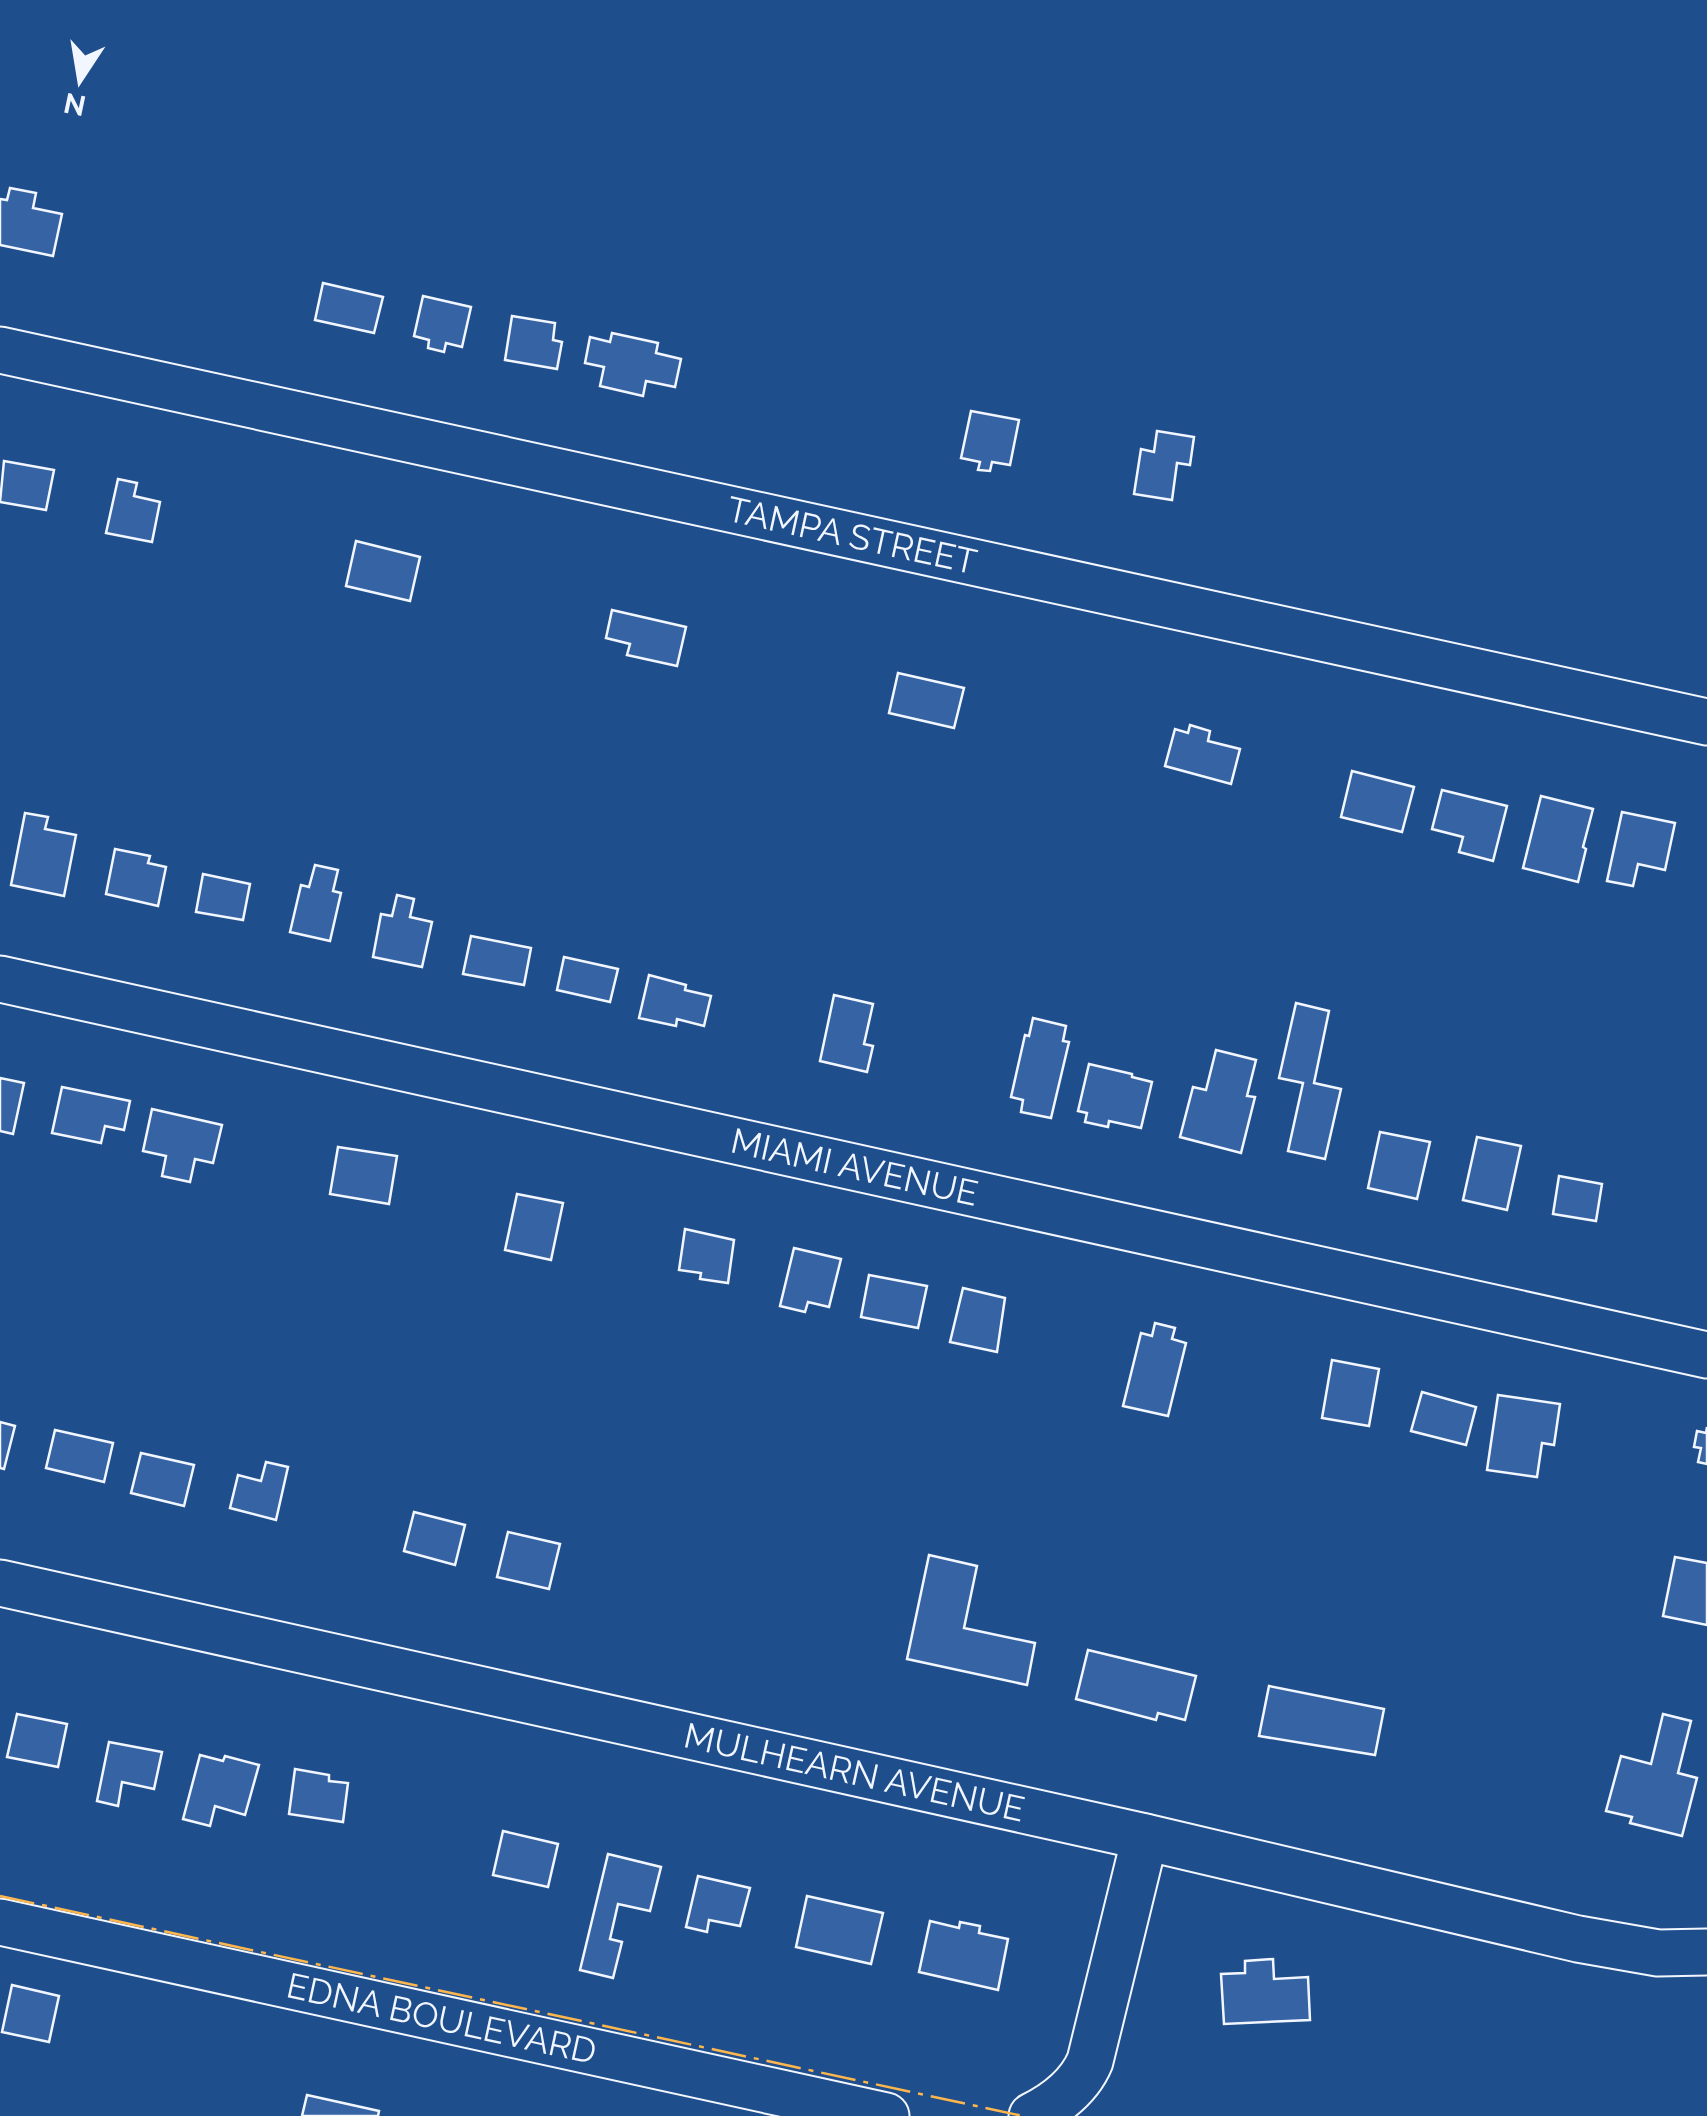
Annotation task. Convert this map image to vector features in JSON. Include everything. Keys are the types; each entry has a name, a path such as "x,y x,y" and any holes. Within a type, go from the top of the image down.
{"street":[{"name":"TAMPA STREET","path":"0,350 1707,722"},
{"name":"MIAMI AVENUE","path":"0,979 1707,1355"},
{"name":"MULHEARN AVENUE","path":"0,1583 1145,1837 1578,1939 1658,1953 1707,1952"},
{"path":"1032,2116 1049,2108 1082,2078 1090,2062 1145,1837"},
{"name":"EDNA BOULEVARD","path":"0,1922 886,2116"}],"building":[{"path":"10,188 36,193 33,208 62,214 53,256 0,245 0,199 7,200"},
{"path":"323,283 383,297 374,333 315,320"},
{"path":"423,296 471,307 462,347 446,343 444,352 428,348 429,340 414,336"},
{"path":"512,316 555,323 553,340 562,342 557,369 505,360"},
{"path":"612,333 658,343 656,353 681,359 675,387 646,381 643,396 600,386 604,367 585,363 590,337 610,342"},
{"path":"971,411 1019,420 1010,465 992,462 990,471 978,470 980,462 961,458"},
{"path":"1157,431 1194,437 1190,465 1177,463 1172,500 1134,494 1141,449 1154,452"},
{"path":"4,461 54,470 46,510 0,502"},
{"path":"118,479 137,483 134,496 160,502 152,542 106,533"},
{"path":"356,541 420,557 410,601 346,586"},
{"path":"612,610 686,627 677,666 627,655 630,644 606,638"},
{"path":"898,673 964,688 954,728 889,713"},
{"path":"1190,725 1210,731 1208,741 1240,749 1231,784 1165,766 1175,729 1188,733"},
{"path":"1352,771 1414,787 1402,832 1341,817"},
{"path":"1442,790 1507,806 1493,861 1459,852 1463,837 1432,829"},
{"path":"1541,796 1593,809 1578,882 1523,868"},
{"path":"1622,812 1675,823 1665,870 1638,864 1633,886 1607,881"},
{"path":"25,813 48,817 45,829 76,835 64,896 11,885"},
{"path":"115,849 150,856 148,863 166,867 158,906 106,894"},
{"path":"315,865 338,870 333,891 341,893 330,941 290,932 301,885 309,887"},
{"path":"203,874 250,884 243,920 196,912"},
{"path":"397,895 414,899 410,917 432,922 422,967 373,957 381,914 392,916"},
{"path":"471,936 531,948 524,985 463,974"},
{"path":"564,957 618,969 610,1002 557,990"},
{"path":"649,975 711,996 704,1026 677,1019 676,1026 639,1018"},
{"path":"834,995 873,1004 864,1044 873,1046 867,1072 820,1061"},
{"path":"1296,1003 1329,1011 1314,1083 1341,1089 1325,1159 1288,1151 1303,1083 1279,1078"},
{"path":"1033,1018 1066,1026 1063,1041 1069,1042 1051,1118 1021,1112 1023,1100 1011,1097 1025,1035 1029,1036"},
{"path":"1216,1050 1256,1060 1247,1096 1255,1097 1241,1153 1180,1137 1193,1087 1206,1090"},
{"path":"1089,1064 1152,1082 1141,1128 1109,1121 1108,1127 1085,1122 1087,1113 1078,1111"},
{"path":"0,1078 24,1083 13,1134 0,1131"},
{"path":"62,1087 130,1101 124,1130 105,1126 101,1143 52,1133"},
{"path":"152,1109 222,1125 213,1163 195,1159 190,1182 162,1176 166,1156 143,1151"},
{"path":"1380,1132 1430,1142 1417,1199 1368,1188"},
{"path":"1477,1137 1521,1146 1507,1210 1463,1200"},
{"path":"338,1147 397,1156 389,1204 330,1194"},
{"path":"1559,1176 1602,1184 1596,1221 1553,1214"},
{"path":"517,1194 563,1203 551,1260 505,1250"},
{"path":"685,1229 734,1240 728,1283 700,1279 701,1273 679,1270"},
{"path":"794,1248 841,1259 829,1307 808,1302 805,1312 780,1306"},
{"path":"869,1275 927,1286 918,1328 861,1317"},
{"path":"963,1288 1005,1298 997,1352 950,1342"},
{"path":"1155,1323 1175,1328 1172,1339 1186,1343 1168,1416 1123,1406 1141,1333 1152,1336"},
{"path":"1332,1360 1379,1369 1369,1426 1322,1418"},
{"path":"1422,1392 1476,1407 1466,1445 1411,1431"},
{"path":"1498,1395 1560,1404 1554,1445 1542,1443 1537,1477 1487,1470"},
{"path":"0,1422 15,1426 4,1469 0,1468"},
{"path":"1707,1427 1707,1464 1698,1462 1701,1448 1694,1447 1697,1431 1706,1433"},
{"path":"55,1430 113,1443 104,1482 46,1468"},
{"path":"141,1453 194,1465 184,1506 131,1493"},
{"path":"266,1462 288,1467 276,1520 230,1508 238,1475 261,1481"},
{"path":"414,1512 465,1525 455,1565 404,1551"},
{"path":"508,1532 560,1544 549,1589 497,1577"},
{"path":"929,1555 977,1566 964,1628 1035,1643 1027,1685 907,1659"},
{"path":"1675,1557 1707,1563 1707,1625 1663,1616"},
{"path":"1088,1650 1196,1676 1185,1720 1158,1713 1156,1720 1076,1699"},
{"path":"1269,1686 1384,1709 1375,1755 1259,1736"},
{"path":"17,1714 67,1724 58,1767 7,1757"},
{"path":"1663,1714 1691,1721 1678,1773 1697,1778 1682,1836 1630,1823 1632,1817 1606,1811 1621,1756 1651,1764"},
{"path":"109,1742 162,1752 154,1789 122,1782 118,1806 97,1801"},
{"path":"200,1755 223,1761 225,1756 259,1765 245,1815 215,1806 210,1826 183,1819"},
{"path":"295,1769 348,1783 343,1822 289,1814"},
{"path":"503,1831 558,1844 548,1887 493,1875"},
{"path":"608,1854 661,1867 650,1911 618,1904 610,1939 622,1942 613,1978 580,1970"},
{"path":"698,1876 750,1888 740,1926 709,1920 707,1932 686,1927"},
{"path":"807,1896 883,1913 871,1964 796,1947"},
{"path":"930,1921 959,1928 960,1922 980,1926 979,1933 1008,1939 998,1990 919,1972"},
{"path":"1273,1959 1274,1979 1308,1977 1310,2020 1224,2024 1221,1974 1245,1973 1245,1961"},
{"path":"12,1985 59,1996 49,2042 2,2032"},
{"path":"307,2095 379,2111 378,2116 302,2116"}],"power":[{"path":"0,1896 1023,2116"}]}
